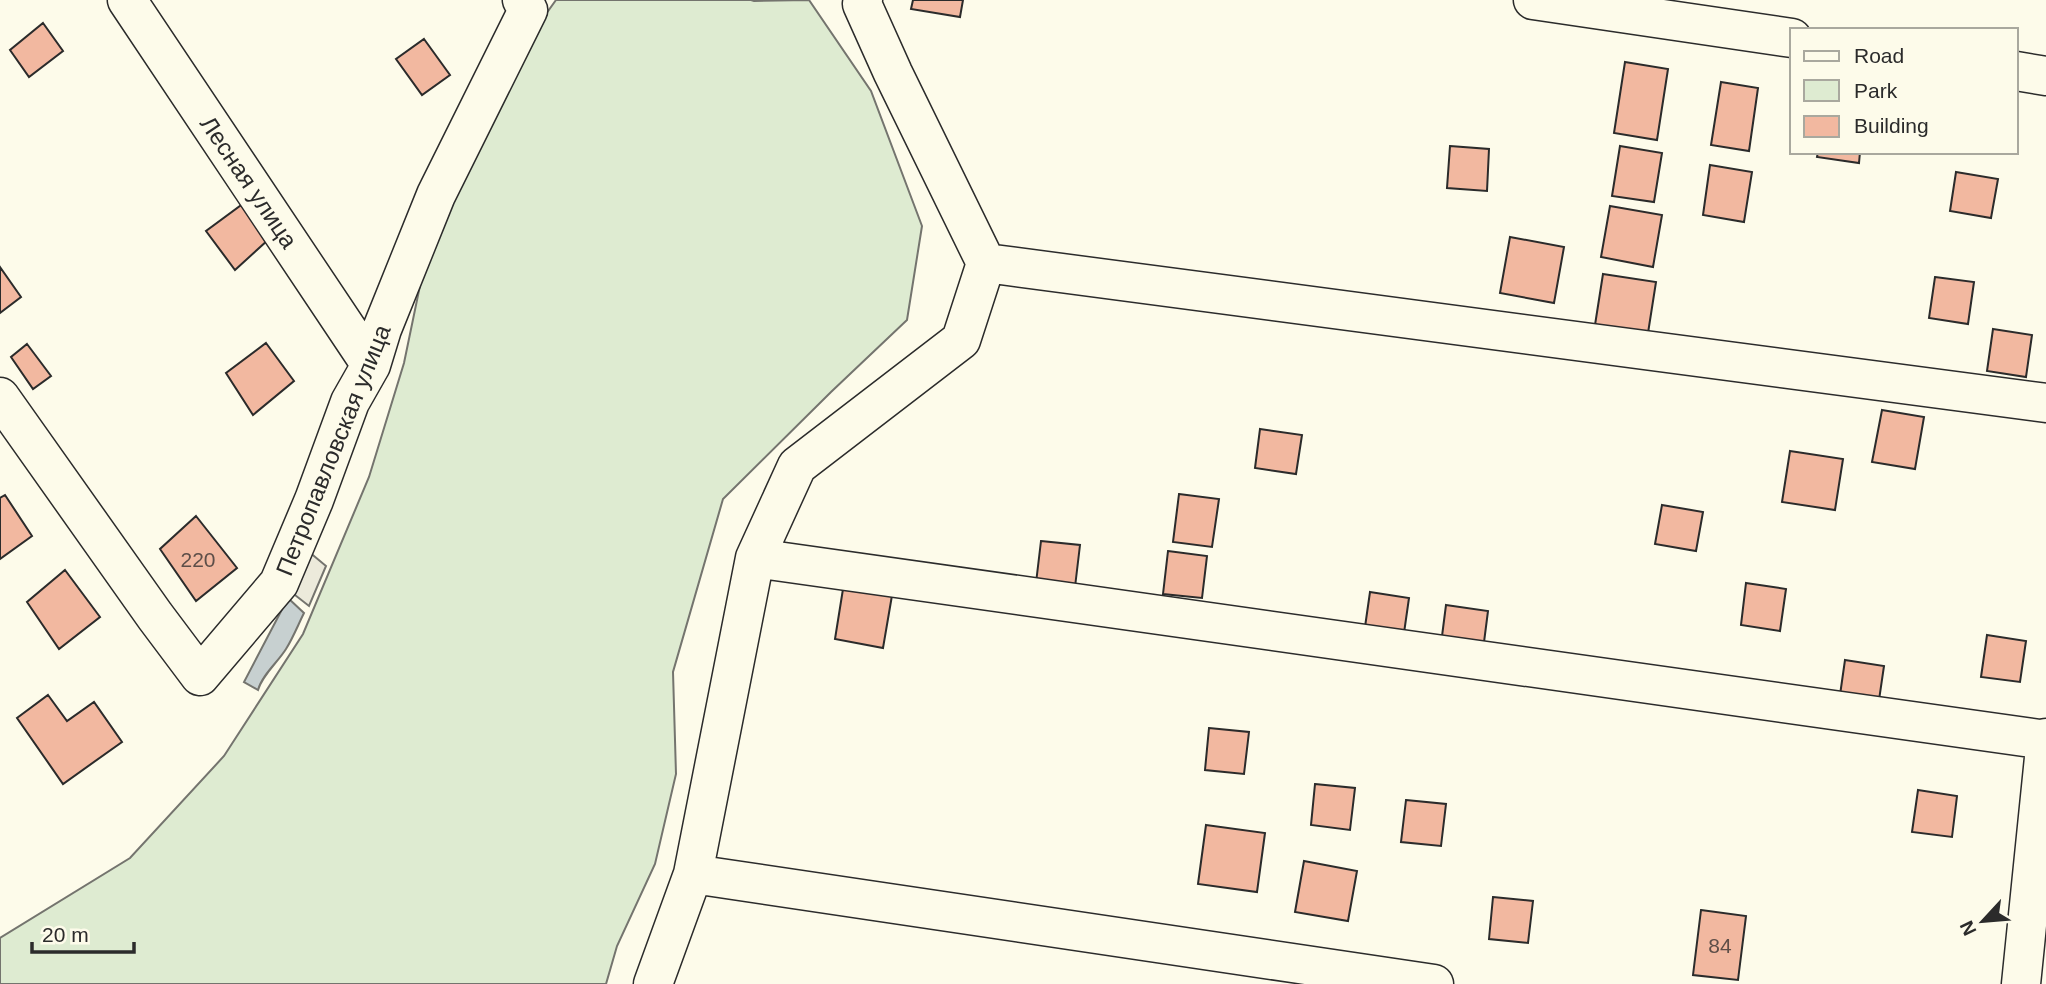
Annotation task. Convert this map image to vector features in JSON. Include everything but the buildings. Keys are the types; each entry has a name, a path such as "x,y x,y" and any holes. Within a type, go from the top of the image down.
{"street":[{"name":"Лесная улица","path":"127,0 371,365"},
{"path":"653,984 694,874 755,558 797,466 961,340 986,263 893,73 862,4 863,0"},
{"path":"1533,0 1790,38"},
{"name":"Петропавловская улица","path":"0,397 200,676 279,583 314,500 350,402 371,365 382,329 436,195 525,5"},
{"path":"2018,71 2046,76"},
{"path":"986,263 2046,403"},
{"path":"755,558 2046,739 2021,984"},
{"path":"694,874 1433,984"}],"green space":[{"path":"556,0 809,0 871,91 922,226 907,320 723,499 673,672 676,774 655,864 617,946 606,984 0,984 0,938 130,858 224,756 303,634 369,477 404,363 434,218 511,63"}],"shaded area":[{"path":"302,546 326,566 309,606 286,588"},
{"path":"288,598 304,613 289,645 263,679 258,690 244,682"}]}
